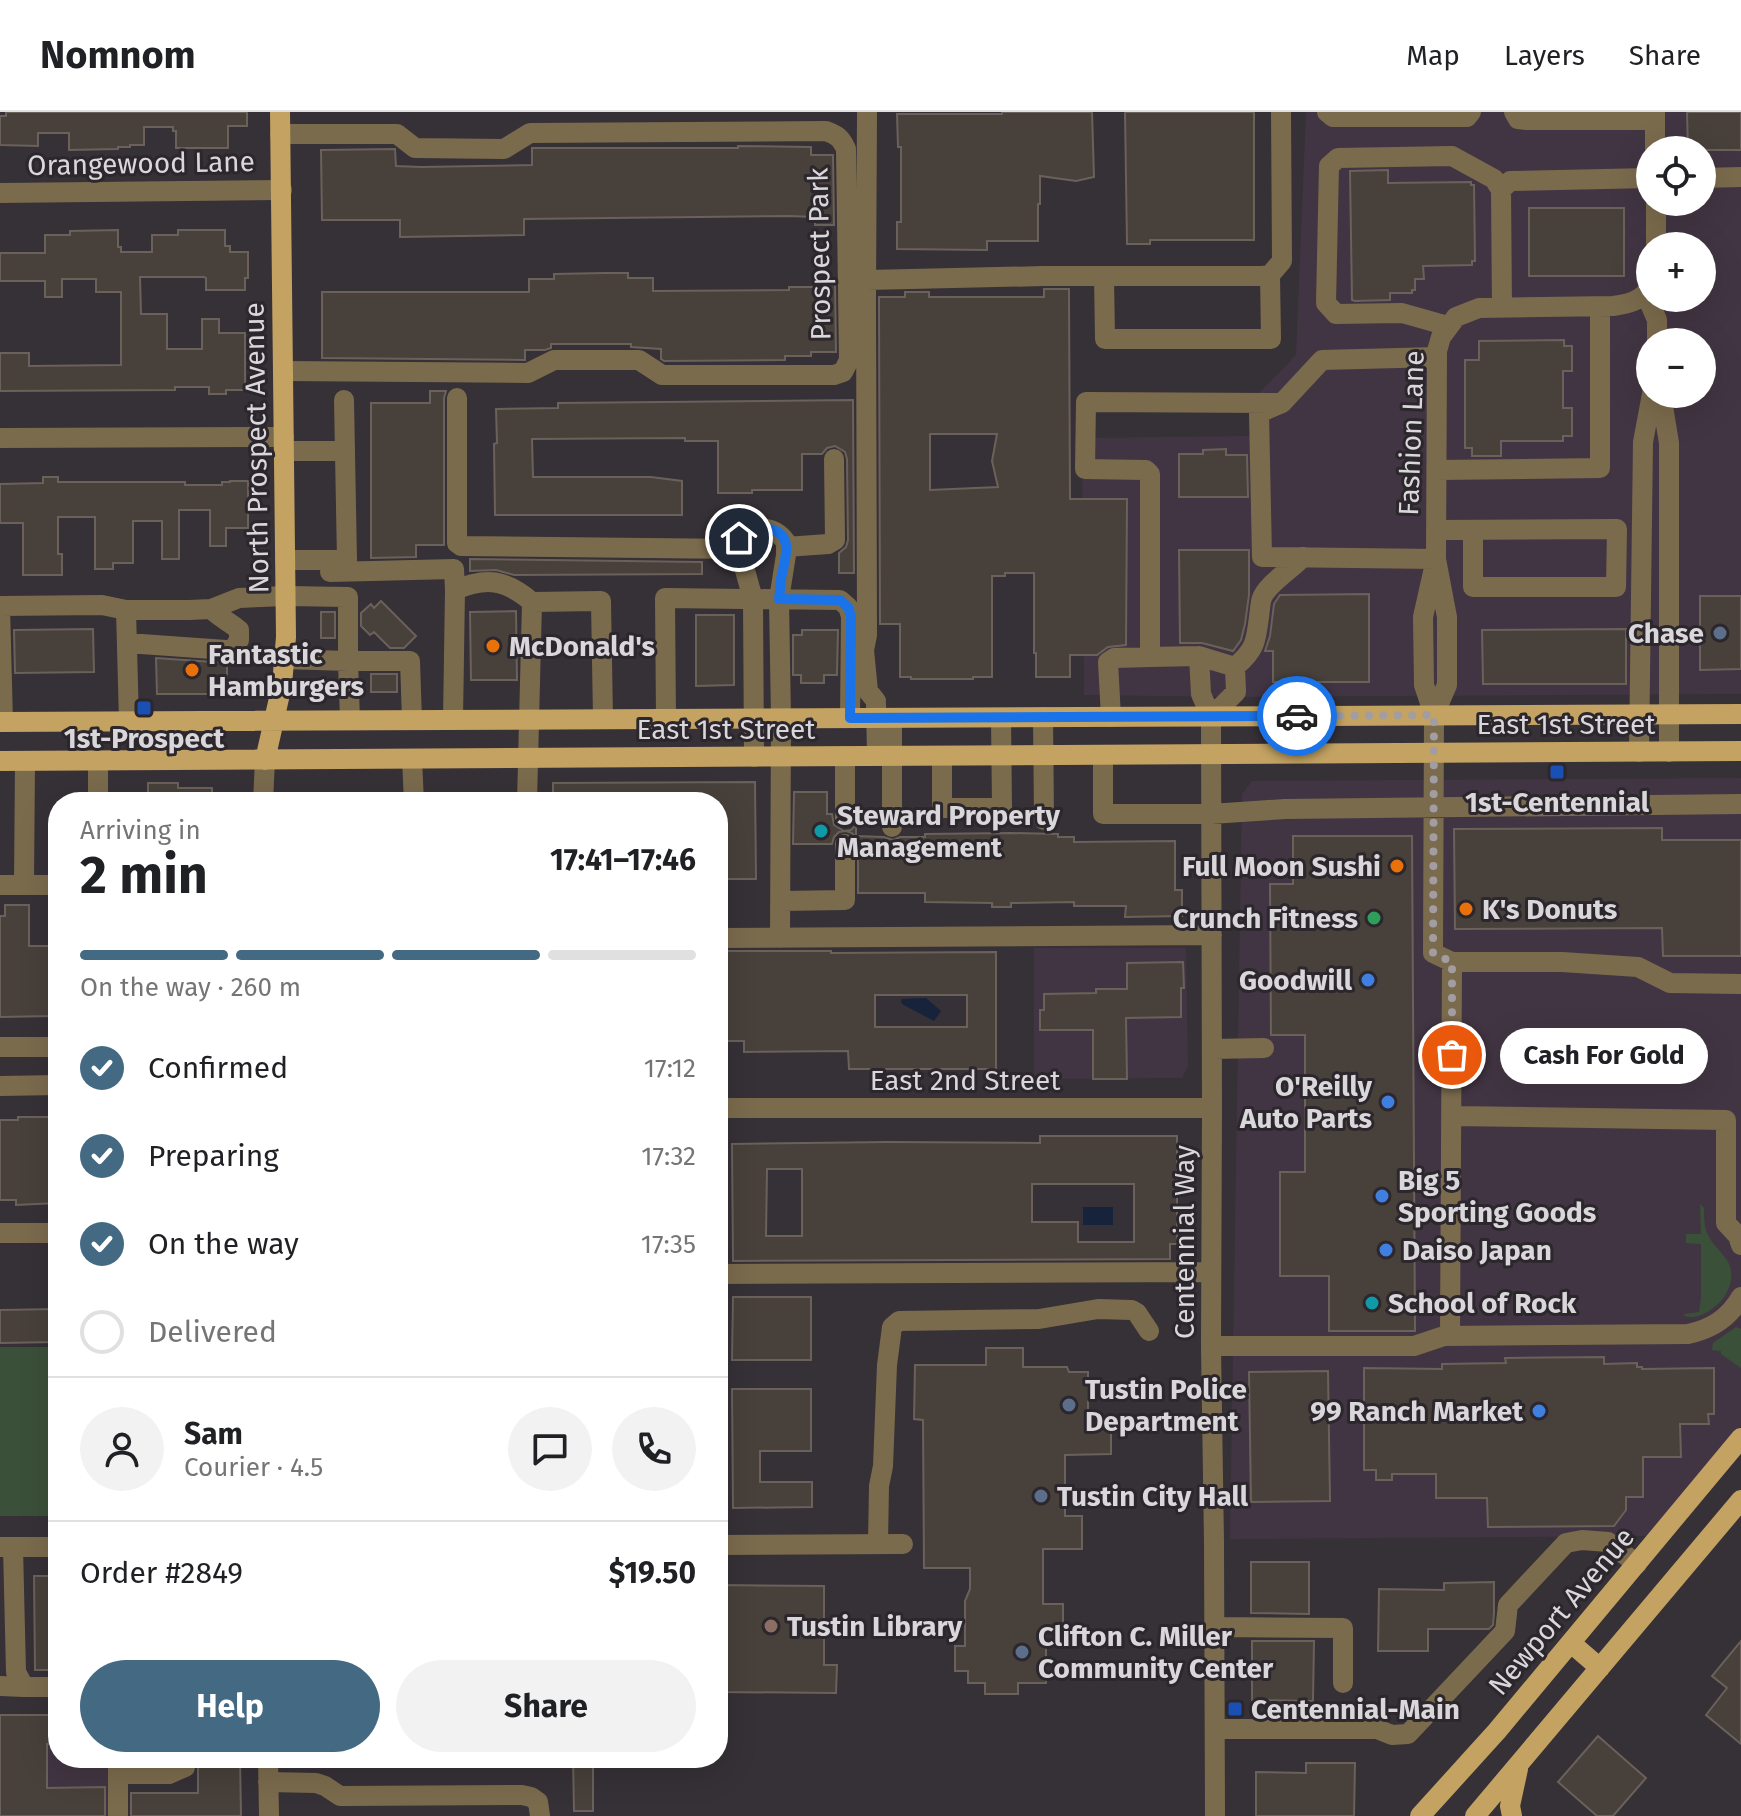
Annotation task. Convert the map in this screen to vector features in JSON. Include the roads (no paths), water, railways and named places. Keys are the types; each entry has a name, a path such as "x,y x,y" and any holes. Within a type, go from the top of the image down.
{"main road":[{"name":"North Prospect Avenue","path":"265,760 282,685 286,637 280,112"},
{"name":"East 1st Street","path":"2,722 781,719 850,718 882,712 1001,718 1741,714"},
{"name":"East 1st Street","path":"0,761 1741,751"},
{"name":"Newport Avenue","path":"1420,1816 1497,1731 1741,1438"},
{"path":"1475,1816 1741,1500"},
{"path":"1571,1643 1600,1668"},
{"path":"1512,1816 1510,1806 1519,1764"}],"street":[{"path":"867,112 867,635 876,649 892,827"},
{"path":"1104,276 1105,339 1271,339 1270,275 1282,261 1281,112"},
{"path":"1327,112 1333,117 1467,117 1471,112"},
{"path":"1514,112 1518,119 1527,120 1655,116"},
{"name":"Prospect Park","path":"280,134 397,134 415,148 504,149 530,133 826,131 837,135 846,149 849,334 847,367 834,375 662,375 639,360 554,360 528,373 283,371"},
{"path":"1448,326 1402,313 1336,314 1326,303 1329,166 1338,158 1452,156 1494,179 1501,190 1502,307"},
{"path":"1716,178 1741,177"},
{"path":"1501,190 1510,181 1636,178"},
{"name":"Orangewood Lane","path":"0,193 282,190"},
{"path":"867,280 1270,275"},
{"name":"Fashion Lane","path":"1452,962 1433,953 1434,715 1447,685 1447,617 1436,559 1437,357 1441,337 1456,317 1479,308 1600,307 1629,304 1636,299"},
{"path":"1437,470 1600,468 1600,307"},
{"path":"1436,559 1262,557 1259,413 1282,403 1322,360 1437,357"},
{"path":"457,398 457,543 461,546 739,549"},
{"path":"286,567 347,560 344,400"},
{"path":"1150,657 1150,474 1146,470 1085,469 1086,402 1282,403"},
{"path":"1639,752 1643,442 1649,408"},
{"path":"1663,408 1669,443 1669,752"},
{"path":"0,438 284,444 345,451"},
{"path":"786,547 828,544 835,540 834,459"},
{"path":"1643,465 1669,465"},
{"path":"1642,514 1669,513"},
{"path":"754,757 753,599 739,549 739,538 752,529 775,531 786,542 779,599 780,938"},
{"path":"1436,530 1617,529 1616,587 1473,587 1473,530"},
{"path":"1235,667 1255,643 1262,598 1269,586 1303,557"},
{"path":"1642,563 1669,562"},
{"path":"286,567 454,569 453,720"},
{"path":"455,590 473,582 496,582 519,591 532,602 601,601 603,719"},
{"path":"2,722 0,606 102,605 126,610 211,609 239,598 286,596 348,597 350,720"},
{"path":"666,719 665,598 840,600 848,607 851,616 850,718"},
{"path":"527,792 532,602"},
{"path":"127,643 234,648 239,640 239,630 211,609"},
{"path":"126,610 129,722"},
{"path":"1111,717 1108,662 1114,658 1199,656 1235,667"},
{"name":"Centennial Way","path":"1199,656 1201,694 1211,717 1215,1816"},
{"path":"284,659 410,661 412,720"},
{"path":"1211,717 1236,692 1235,667"},
{"path":"1043,717 1044,820"},
{"path":"942,756 942,808 1002,808 1001,718"},
{"path":"1103,755 1103,814 1741,804"},
{"path":"845,756 845,818"},
{"path":"412,759 414,792"},
{"path":"98,760 98,792"},
{"path":"263,792 265,760"},
{"path":"24,885 25,761"},
{"path":"780,901 845,900 845,844"},
{"path":"0,885 48,885"},
{"path":"728,938 1212,935"},
{"path":"1450,1336 1452,962 1616,965 1638,967 1670,983 1741,984"},
{"path":"0,1047 48,1047"},
{"path":"1212,1049 1264,1048"},
{"path":"0,1086 48,1085"},
{"name":"East 2nd Street","path":"728,1108 1212,1108"},
{"path":"1452,1116 1726,1120 1726,1223 1738,1236 1741,1245"},
{"path":"0,1233 48,1233"},
{"path":"728,1274 1211,1272"},
{"path":"1211,1346 1414,1346 1444,1336 1688,1334 1700,1332 1723,1320 1733,1312 1741,1297"},
{"path":"728,1545 889,1544 879,1486 887,1365 892,1327 899,1321 1039,1319 1084,1312 1097,1317 1130,1318 1137,1313 1149,1331"},
{"path":"1215,1729 1377,1729 1392,1735 1408,1734 1505,1631 1508,1605 1566,1543 1582,1540 1608,1542 1637,1564"},
{"path":"24,1687 16,1672 6,1547 48,1547"},
{"path":"1215,1627 1343,1628 1343,1683"},
{"path":"0,1686 48,1687"},
{"path":"118,1768 118,1816"},
{"path":"131,1768 169,1774 183,1768"},
{"path":"268,1768 269,1816"},
{"path":"268,1782 316,1783 340,1796 522,1795 538,1802 540,1816"}],"water":[{"path":"926,998 941,1011 934,1021 901,1001 902,999"},
{"path":"1083,1207 1113,1207 1113,1225 1083,1225"}],"place":[{"name":"Chase","path":"1720,633"},
{"name":"McDonald's","path":"493,646"},
{"name":"Fantastic Hamburgers","path":"192,670"},
{"name":"1st-Prospect","path":"144,708"},
{"name":"1st-Centennial","path":"1557,772"},
{"name":"Steward Property Management","path":"821,831"},
{"name":"Full Moon Sushi","path":"1397,866"},
{"name":"K's Donuts","path":"1466,909"},
{"name":"Crunch Fitness","path":"1374,918"},
{"name":"Goodwill","path":"1368,980"},
{"name":"Cash For Gold","path":"1452,1055"},
{"name":"O'Reilly Auto Parts","path":"1388,1102"},
{"name":"Big 5 Sporting Goods","path":"1382,1196"},
{"name":"Daiso Japan","path":"1386,1250"},
{"name":"School of Rock","path":"1372,1303"},
{"name":"Tustin Police Department","path":"1069,1405"},
{"name":"99 Ranch Market","path":"1539,1411"},
{"name":"Tustin City Hall","path":"1041,1496"},
{"name":"Tustin Library","path":"771,1626"},
{"name":"Clifton C. Miller Community Center","path":"1022,1652"},
{"name":"Centennial-Main","path":"1235,1709"}]}
